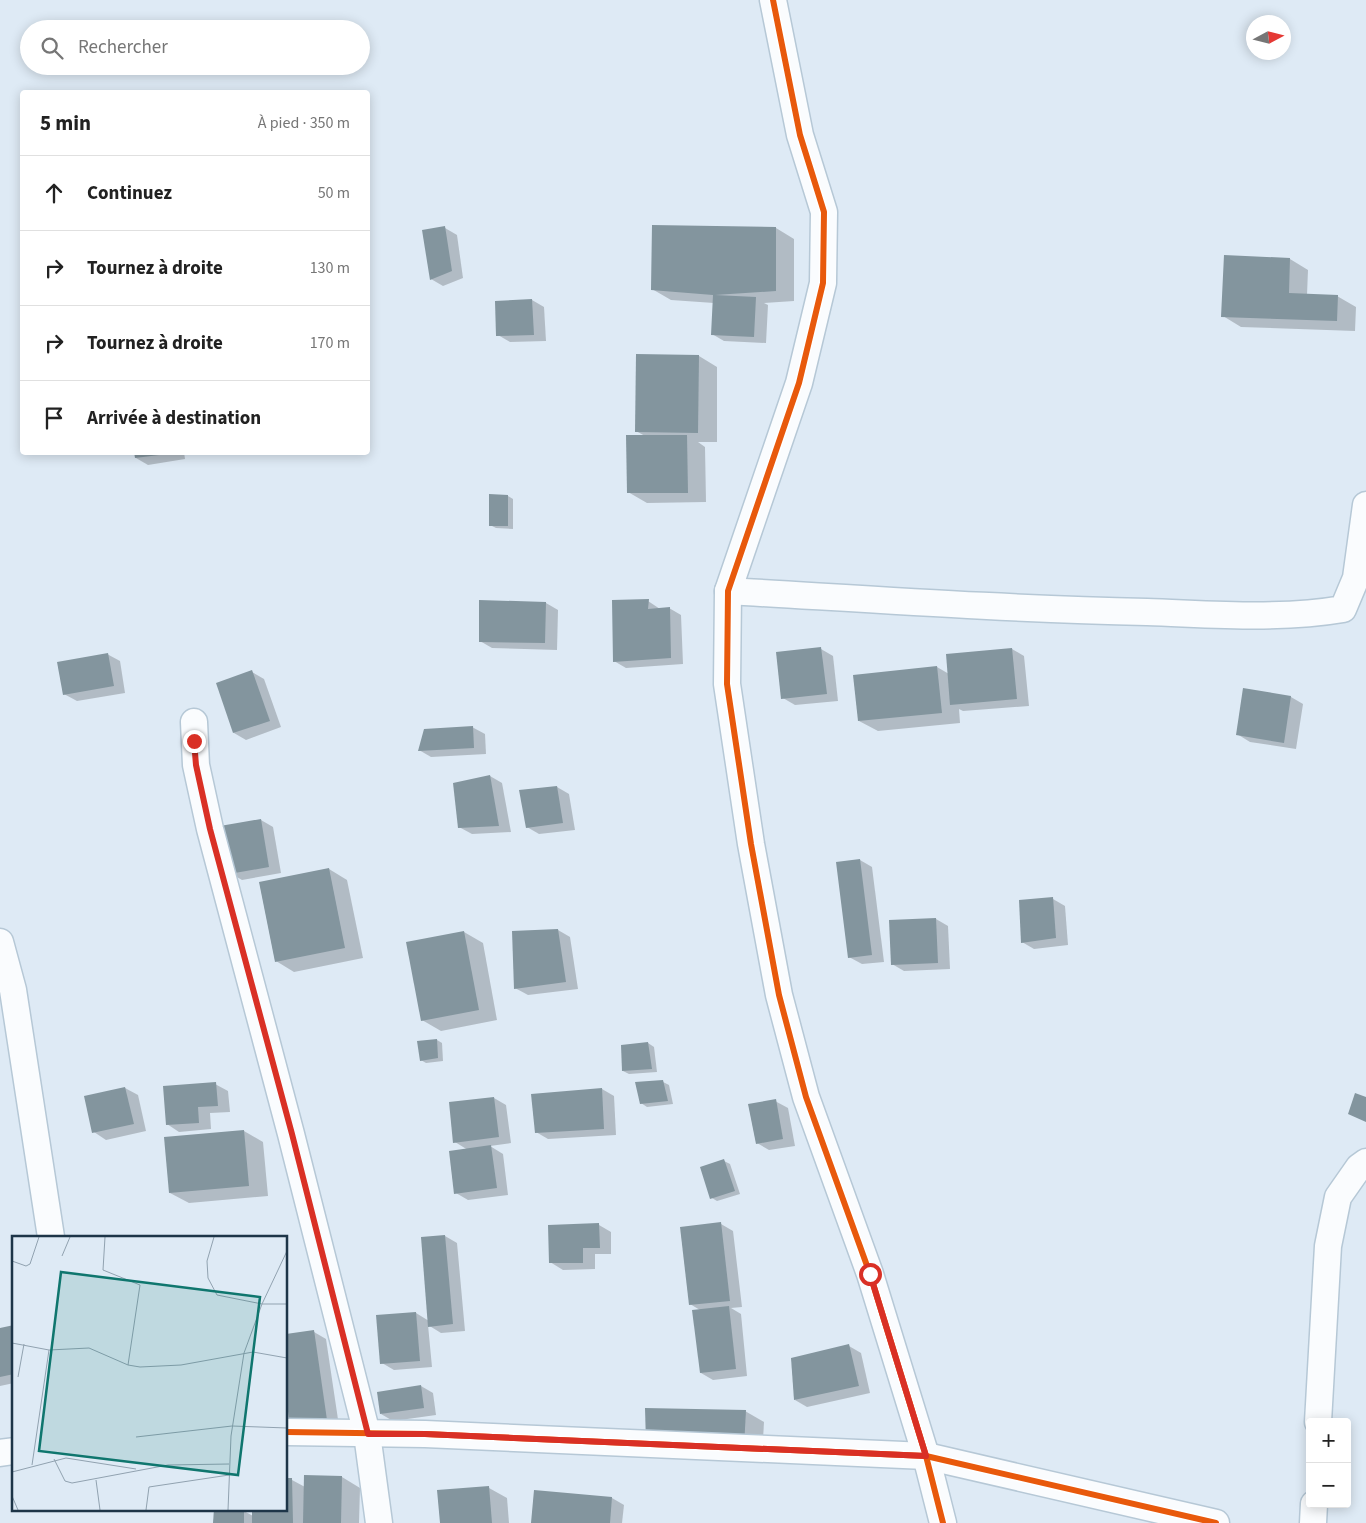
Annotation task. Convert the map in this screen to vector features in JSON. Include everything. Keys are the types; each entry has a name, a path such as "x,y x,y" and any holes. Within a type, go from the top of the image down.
{"street":[{"path":"773,0 800,135 824,212 823,283 799,383 728,591 727,684 732,725 779,995 806,1097 870,1274 926,1456 943,1523"},
{"path":"728,591 1057,610 1231,614 1318,613 1343,609 1356,578 1366,505"},
{"path":"194,722 196,765 210,829 292,1134 368,1434 379,1523"},
{"path":"0,942 13,990 50,1236"},
{"path":"1318,1418 1328,1246 1338,1197 1359,1167 1366,1162"},
{"path":"288,1432 512,1437 926,1456 1216,1523"},
{"path":"1313,1523 1314,1508"}],"building":[{"path":"652,225 776,227 776,291 715,295 756,297 754,337 711,335 713,295 651,290"},
{"path":"445,226 452,271 430,280 422,230"},
{"path":"1224,255 1290,258 1289,293 1338,295 1337,321 1221,317"},
{"path":"532,299 534,335 496,336 495,301"},
{"path":"636,354 699,355 698,433 635,432"},
{"path":"626,435 687,435 688,493 627,493"},
{"path":"134,455 159,455 135,458"},
{"path":"489,494 508,495 508,526 489,526"},
{"path":"649,599 648,609 670,607 671,658 613,662 612,600"},
{"path":"479,600 546,602 545,643 479,642"},
{"path":"821,647 827,694 781,699 776,652"},
{"path":"1012,648 1017,699 950,705 946,654"},
{"path":"108,653 114,686 63,695 57,662"},
{"path":"937,666 942,713 858,721 853,675"},
{"path":"252,670 270,721 233,733 216,683"},
{"path":"1243,688 1291,696 1284,743 1236,735"},
{"path":"473,726 474,748 418,751 424,729"},
{"path":"490,775 499,826 458,828 453,783"},
{"path":"557,786 563,823 526,828 519,790"},
{"path":"261,819 269,867 229,874 220,826"},
{"path":"860,859 872,955 848,958 836,862"},
{"path":"329,868 345,948 275,962 259,882"},
{"path":"1053,897 1056,938 1021,943 1019,900"},
{"path":"936,918 938,963 891,965 889,920"},
{"path":"558,929 566,982 514,989 512,931"},
{"path":"464,931 479,1010 421,1021 406,942"},
{"path":"437,1039 438,1058 420,1061 417,1041"},
{"path":"648,1042 652,1069 622,1071 621,1045"},
{"path":"663,1080 668,1101 640,1104 635,1082"},
{"path":"216,1082 218,1106 198,1107 199,1123 166,1125 163,1086"},
{"path":"125,1087 134,1124 92,1133 84,1096"},
{"path":"602,1088 604,1129 535,1133 531,1094"},
{"path":"1355,1093 1366,1097 1366,1122 1348,1114"},
{"path":"494,1097 499,1137 453,1143 449,1102"},
{"path":"776,1099 783,1139 756,1144 748,1104"},
{"path":"244,1130 249,1186 169,1193 164,1137"},
{"path":"491,1145 497,1188 454,1194 449,1151"},
{"path":"724,1159 735,1191 710,1199 700,1167"},
{"path":"721,1222 730,1301 689,1305 680,1227"},
{"path":"599,1223 600,1248 583,1248 583,1263 549,1263 548,1225"},
{"path":"445,1235 453,1324 428,1327 421,1237"},
{"path":"729,1306 736,1369 700,1373 692,1310"},
{"path":"416,1312 420,1361 380,1364 376,1315"},
{"path":"12,1325 12,1374 0,1377 0,1328"},
{"path":"314,1330 327,1420 290,1425 288,1412 288,1334"},
{"path":"849,1344 859,1386 794,1400 791,1358"},
{"path":"421,1385 424,1408 380,1414 377,1392"},
{"path":"645,1408 746,1410 744,1447 646,1443"},
{"path":"304,1475 342,1476 341,1523 303,1523"},
{"path":"288,1478 292,1478 293,1523 252,1523 252,1510 288,1510"},
{"path":"489,1486 492,1523 440,1523 437,1490"},
{"path":"534,1490 612,1497 610,1523 531,1523"},
{"path":"214,1510 244,1510 244,1523 213,1523"}],"cycle path":[{"path":"773,0 800,135 824,212 823,283 799,383 728,591 727,684 751,844 779,995 806,1097 870,1274 926,1456 943,1523"},
{"path":"288,1432 425,1434 926,1456 1216,1523"}],"route":[{"path":"194,741 196,765 210,829 292,1134 368,1434 425,1434 681,1444 926,1456 870,1274"}]}
